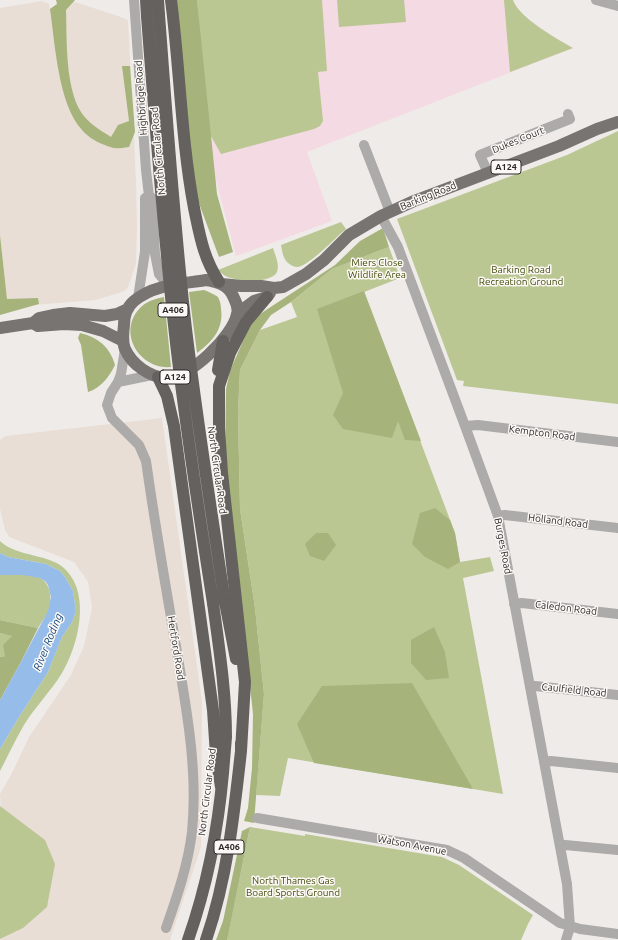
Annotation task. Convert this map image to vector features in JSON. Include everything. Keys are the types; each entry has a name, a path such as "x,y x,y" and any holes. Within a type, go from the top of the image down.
{"highway":[{"name":"North Circular Road","path":"146,0 153,15 173,190 186,328 219,603 226,737 216,832 196,920 188,940"},
{"name":"North Circular Road","path":"153,15 158,0"},
{"path":"171,0 184,140 191,192 203,249 211,270 220,283"},
{"path":"220,386 230,353 246,322 270,292"},
{"name":"A406","path":"223,341 217,379 220,386 219,428 222,473 246,682 241,751"},
{"name":"A406","path":"155,376 167,396 174,426 213,710 216,755 221,787"},
{"name":"North Circular Road","path":"206,940 222,880 231,836 241,751 237,666 219,603"}],"main road":[{"name":"Barking Road","path":"597,129 618,112"},
{"name":"Barking Road","path":"238,313 254,301 306,274 324,260 349,235 386,214 414,201 618,122"},
{"name":"A124","path":"0,328 32,323 39,318 54,315 70,314 105,316 117,314 128,309 138,298 150,291 169,286 206,280 220,283"},
{"name":"Barking Road","path":"220,283 241,286 260,286 270,292"},
{"path":"220,283 228,288 232,294 237,305 238,313"},
{"name":"A124","path":"124,345 124,321 128,309"},
{"name":"A124","path":"32,323 38,326 64,324 82,325 103,331 124,345 134,362 155,376 172,378 180,376 193,368 223,341 238,313"}],"street":[{"name":"Highbridge Road","path":"134,0 148,196 145,198 145,252 138,298"},
{"path":"596,0 618,6"},
{"name":"Dukes Court","path":"488,173 480,155 570,119 568,114"},
{"path":"364,145 386,214"},
{"name":"Highbridge Road","path":"148,196 152,198 155,254 157,264 160,274 169,286"},
{"name":"Burges Road","path":"386,214 391,236 395,239 466,426 498,516 568,894 574,906 575,918 570,927 566,940"},
{"name":"Hertford Road","path":"124,345 123,369 107,404 112,418 139,445 146,461 191,740 193,793 192,833 181,885 166,928"},
{"path":"118,382 155,376"},
{"name":"Kempton Road","path":"466,426 478,425 618,442"},
{"name":"Holland Road","path":"498,516 505,515 618,528"},
{"name":"Caledon Road","path":"514,604 522,603 618,614"},
{"name":"Caulfield Road","path":"530,687 535,686 618,695"},
{"path":"544,762 618,768"},
{"name":"Watson Avenue","path":"257,818 447,850 464,858 555,920 570,927"},
{"path":"560,846 565,845 618,850"},
{"path":"570,927 618,934"}],"shaded area":[{"path":"69,0 128,20 136,180 136,264 128,287 122,292 96,300 8,307 0,235 0,8 42,1 49,4 50,9 57,4"},
{"path":"193,0 513,0 517,10 527,18 573,48 307,152 332,221 236,256 206,143"},
{"path":"162,418 202,701 201,847 170,940 0,940 23,928 1,808 0,794 29,737 71,675 84,646 92,608 88,582 74,562 9,537 5,530 0,509 0,440 5,436"}],"green space":[{"path":"56,0 75,0 66,10 69,76 76,101 87,120 111,137 118,125 129,121 122,66 130,66 135,132 129,147 115,148 99,143 84,132 74,119 63,89 56,55 50,9 57,4"},
{"path":"176,0 197,0 217,194 233,252 219,257 194,190"},
{"path":"197,0 322,0 327,71 318,72 323,121 320,126 314,129 221,154 207,129"},
{"path":"337,0 404,0 406,22 339,27"},
{"path":"504,0 513,0 517,7 530,21 573,48 510,72"},
{"name":"Barking Road Recreation Ground","path":"618,131 618,404 463,386 464,381 457,380 397,219 567,155"},
{"path":"341,222 346,229 309,261 298,267 288,263 283,254 281,245"},
{"path":"383,228 389,247 332,269 291,302 271,315 260,330 240,370 238,411 240,509 255,608 264,694 254,823 244,821 248,808 252,768 253,714 225,457 226,389 230,371 252,320 335,265 360,241"},
{"path":"0,235 7,299 38,298 39,304 0,315"},
{"name":"Miers Close Wildlife Area","path":"389,247 400,278 364,292 455,533 460,562 490,557 494,571 463,578 503,794 288,758 280,796 256,795 264,694 255,608 240,509 238,411 240,370 260,330 297,317 291,302 332,269"},
{"path":"273,248 278,269 274,276 269,278 249,281 229,278 218,270"},
{"path":"204,290 218,297 221,304 221,323 212,340 197,353 189,292"},
{"path":"364,291 421,441 405,440 398,421 392,438 343,429 333,415 343,393 317,309"},
{"path":"164,297 171,367 159,366 149,362 141,356 131,337 131,327 134,317 141,307 154,299"},
{"path":"80,333 98,340 110,353 115,365 104,382 97,388 88,392 81,345 78,338"},
{"path":"435,508 450,520 455,533 460,562 448,569 425,557 412,544 420,513"},
{"path":"316,533 328,533 336,545 324,561 310,556 305,544"},
{"path":"0,541 16,550 51,561 66,570 74,581 80,607 77,635 68,662 58,680 24,725 0,771 0,749 48,672 62,637 72,622 76,611 73,591 60,571 46,564 8,557 0,553"},
{"path":"0,575 31,575 40,578 47,585 50,596 50,607 38,628 0,620"},
{"path":"0,620 38,628 0,700 0,657 5,656 3,645 12,636 0,633"},
{"path":"434,627 445,652 449,678 426,680 411,663 411,640"},
{"path":"0,633 12,635 5,656 0,657"},
{"path":"412,683 473,789 314,763 297,724 322,686"},
{"path":"0,806 45,840 55,864 47,907 23,928 0,939"},
{"name":"North Thames Gas Board Sports Ground","path":"250,827 305,836 305,834 442,857 459,865 533,915 521,940 227,940"},
{"path":"250,827 227,940 216,940 223,921 242,831"}],"water":[{"name":"River Roding","path":"0,553 8,557 46,564 60,571 73,591 76,611 72,622 62,637 48,672 0,749 0,700 48,611 51,597 48,585 40,578 23,575 0,575"}]}
